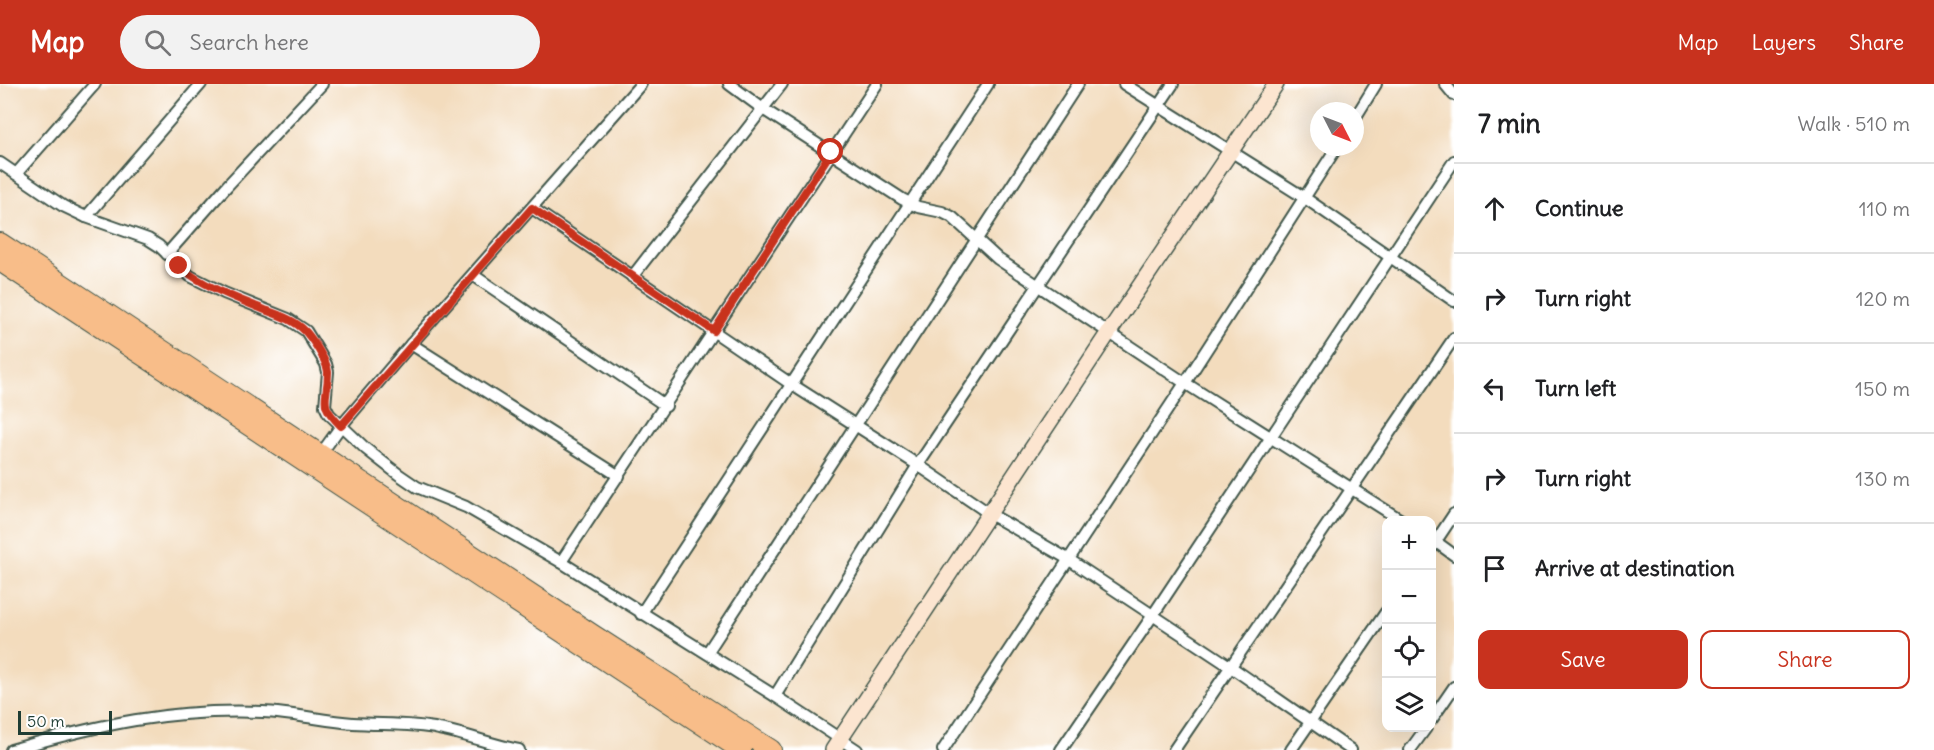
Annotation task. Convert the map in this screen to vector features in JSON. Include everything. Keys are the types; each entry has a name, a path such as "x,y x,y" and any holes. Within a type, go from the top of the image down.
{"highway":[{"path":"0,243 771,750"},
{"path":"0,261 741,750"}],"street":[{"path":"16,174 95,84"},
{"path":"86,217 201,84"},
{"path":"167,254 322,84"},
{"path":"320,455 341,426 411,344 641,84"},
{"path":"729,84 763,109 911,204 952,217 998,259 1185,383 1394,516"},
{"path":"632,277 782,84"},
{"path":"561,562 877,84"},
{"path":"641,614 988,84"},
{"path":"707,652 1078,84"},
{"path":"1124,84 1305,198 1454,301"},
{"path":"775,696 918,465 1173,84"},
{"path":"837,744 1276,84"},
{"path":"1364,103 1376,84"},
{"path":"1445,84 1454,95"},
{"path":"943,750 1331,156"},
{"path":"1061,750 1454,160"},
{"path":"0,163 63,206 86,217 148,239 190,276 224,293 288,319 306,331 326,364 328,372 325,406 329,414 366,449 417,487 466,507 561,562 775,696 837,744 857,750"},
{"path":"532,208 790,384 918,465 990,514 1068,559 1351,750"},
{"path":"473,275 666,406"},
{"path":"1174,750 1454,338"},
{"path":"411,344 619,476"},
{"path":"1436,538 1454,514"},
{"path":"1436,544 1454,555"},
{"path":"1291,750 1382,618"},
{"path":"1436,712 1454,687"},
{"path":"11,750 58,736 145,717 210,711 264,712 352,723 410,724 442,729 519,750"},
{"path":"1410,750 1423,732"}],"route":[{"path":"179,266 190,276 224,293 288,319 306,331 326,364 328,372 325,406 329,414 341,426 532,208 714,331 831,152"}]}
